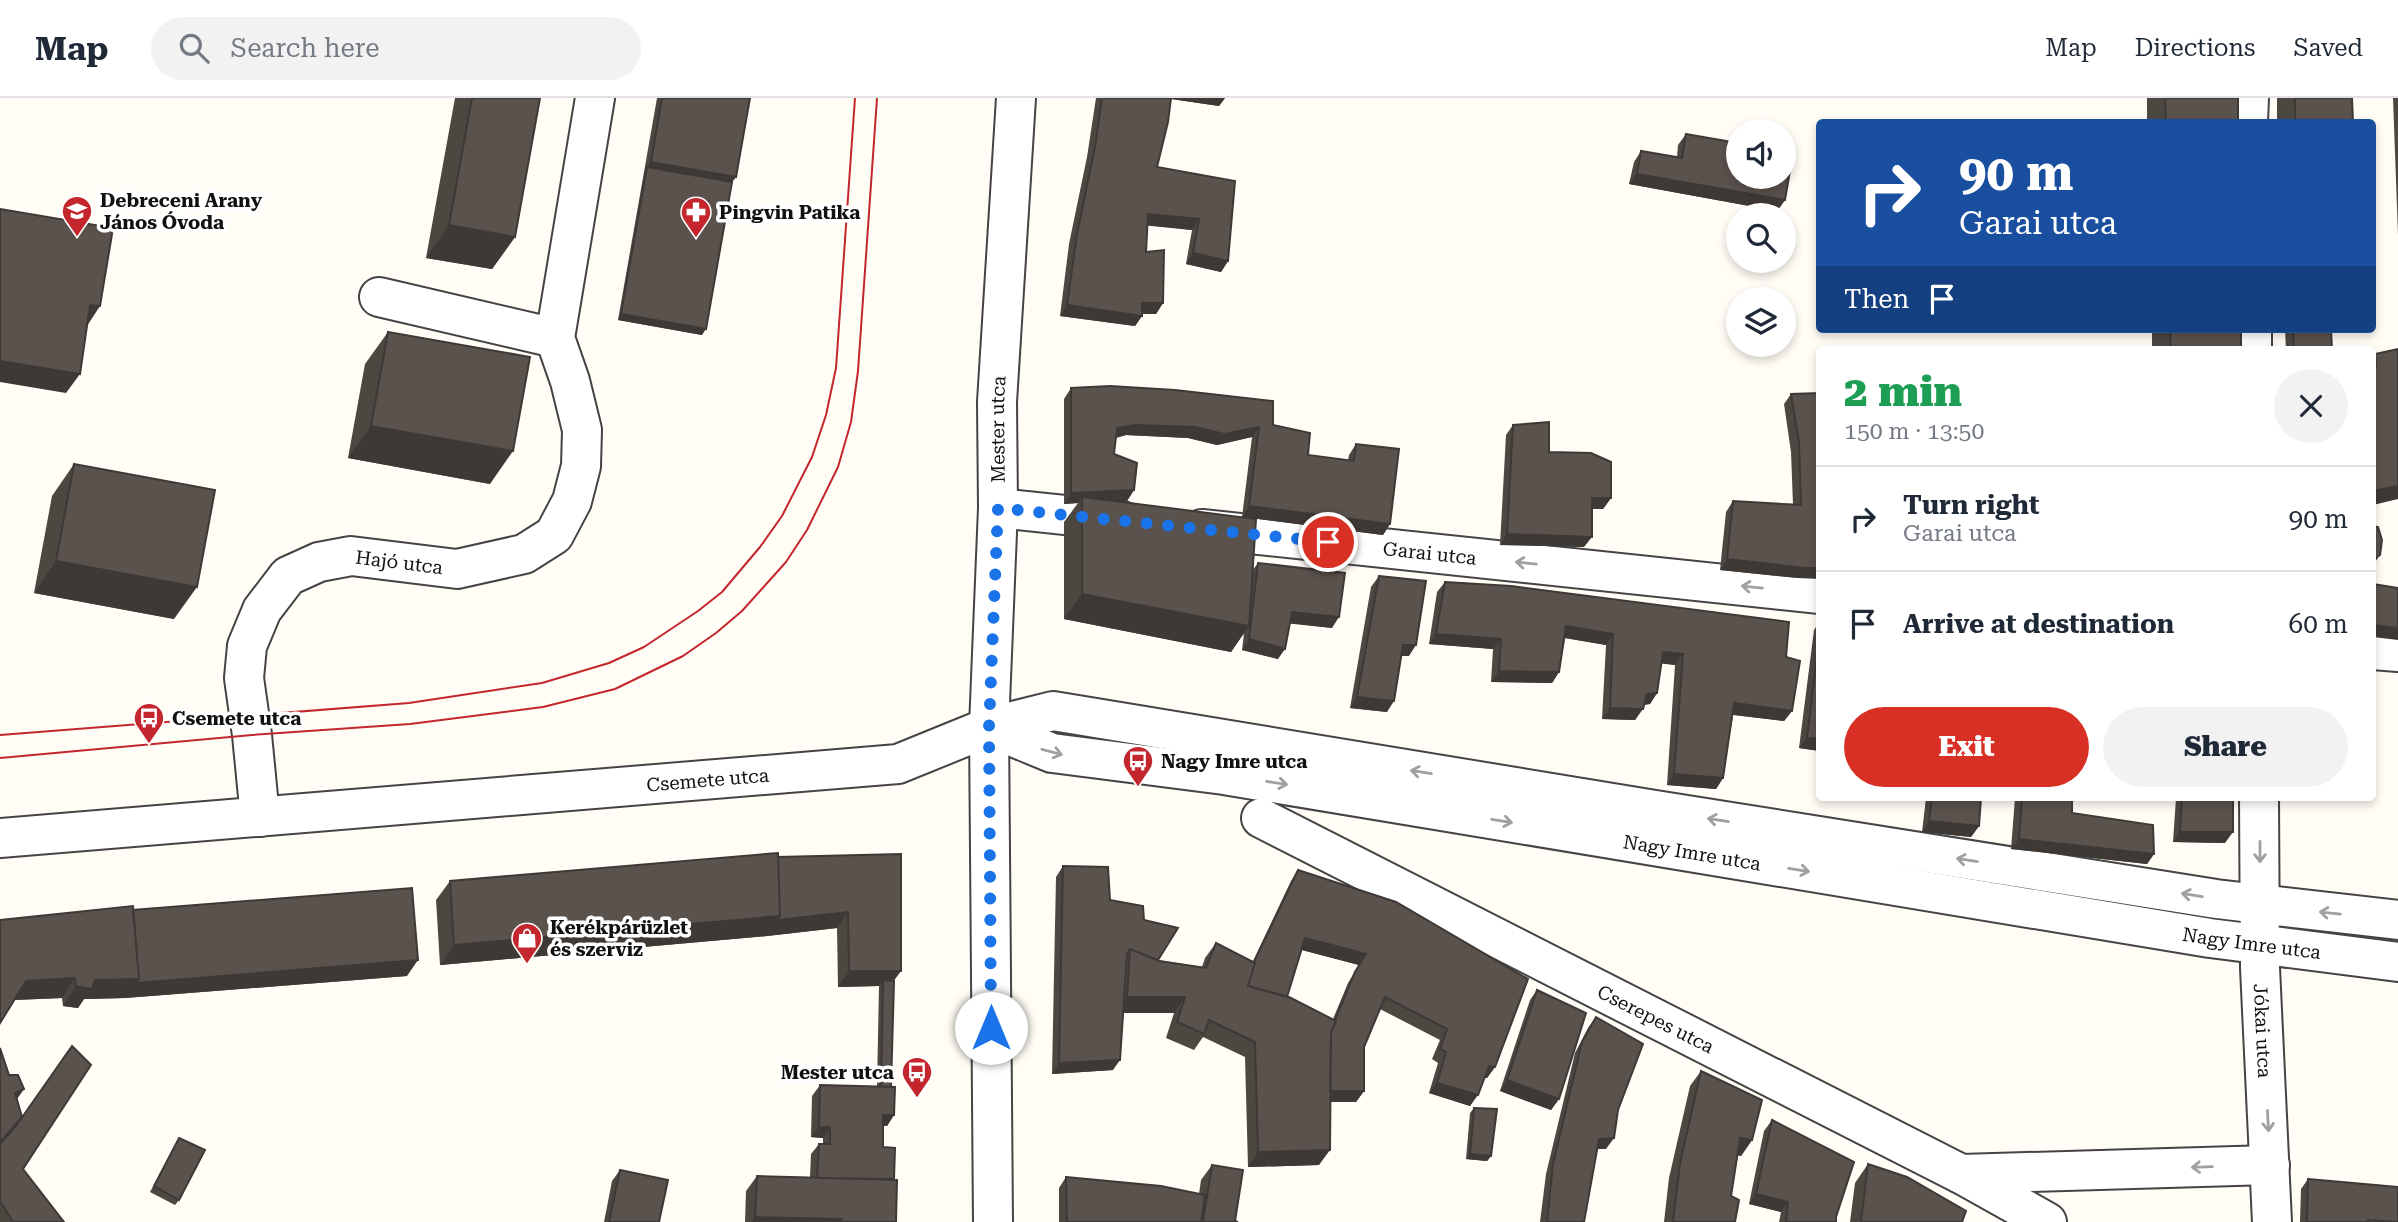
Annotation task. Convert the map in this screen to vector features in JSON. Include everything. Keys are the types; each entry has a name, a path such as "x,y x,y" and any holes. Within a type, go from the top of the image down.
{"street":[{"name":"Hajó utca","path":"260,817 244,678 247,646 262,610 288,576 319,562 351,556 457,569 524,554 554,535 572,501 581,467 582,430 570,381 555,338 594,98"},
{"name":"Mester utca","path":"993,1222 989,727 998,508 998,402 1016,98"},
{"path":"2248,119 2249,98"},
{"path":"379,297 555,338"},
{"name":"Garai utca","path":"998,508 1816,594"},
{"path":"2376,650 2398,652"},
{"name":"Nagy Imre utca","path":"989,727 1053,711 2259,906 2398,920"},
{"name":"Csemete utca","path":"0,838 898,764 989,727"},
{"name":"Nagy Imre utca","path":"989,727 1052,753 1224,775 2260,946 2398,962"},
{"name":"Jókai utca","path":"2259,801 2260,946 2272,1222"},
{"name":"Cserepes utca","path":"1261,818 1961,1174 2047,1222"},
{"path":"1961,1174 2270,1165"}],"building":[{"path":"472,98 540,98 515,237 449,225"},
{"path":"662,98 750,98 736,177 651,162"},
{"path":"1102,98 1171,98 1157,167 1235,181 1228,261 1193,253 1199,219 1148,214 1146,252 1164,250 1163,303 1142,303 1142,316 1067,305"},
{"path":"2165,98 2238,98 2238,119 2166,119"},
{"path":"2295,98 2352,98 2353,119 2295,119"},
{"path":"1686,134 1726,141 1726,189 1787,189 1785,200 1637,174 1641,151 1682,158"},
{"path":"647,167 732,182 706,329 621,314"},
{"path":"0,209 113,228 100,306 90,305 80,374 0,361"},
{"path":"388,332 530,357 513,451 371,426"},
{"path":"2170,333 2241,333 2241,346 2171,346"},
{"path":"2293,333 2331,333 2332,346 2294,346"},
{"path":"2398,349 2398,486 2376,490 2376,367 2376,354"},
{"path":"1110,386 1273,401 1273,425 1310,433 1308,455 1354,461 1356,444 1399,449 1390,524 1249,506 1259,427 1224,434 1195,427 1134,425 1117,428 1114,454 1137,463 1134,490 1071,493 1071,388"},
{"path":"1816,393 1816,568 1727,559 1733,501 1801,505 1799,442 1791,394"},
{"path":"1549,422 1549,452 1591,453 1611,462 1611,498 1592,498 1592,537 1507,534 1513,425"},
{"path":"74,464 215,490 197,587 56,561"},
{"path":"1082,497 1256,519 1249,626 1082,594"},
{"path":"2376,527 2382,540 2380,555 2376,557"},
{"path":"1258,563 1345,573 1339,617 1292,612 1285,649 1249,639"},
{"path":"1379,576 1426,581 1416,645 1403,645 1394,701 1357,697"},
{"path":"1445,582 1511,586 1789,622 1786,657 1800,661 1792,711 1734,703 1723,778 1674,774 1683,654 1663,652 1657,693 1647,694 1643,709 1610,708 1613,634 1566,626 1559,672 1499,671 1501,639 1436,634"},
{"path":"2376,584 2398,588 2398,628 2376,625"},
{"path":"1816,664 1816,739 1807,738"},
{"path":"1932,801 1981,801 1979,826 1929,821"},
{"path":"2022,801 2072,801 2072,813 2153,825 2154,854 2019,839"},
{"path":"2182,801 2233,801 2233,832 2180,832"},
{"path":"778,853 780,916 454,945 450,881"},
{"path":"901,854 901,971 849,971 848,912 777,920 780,916 778,857"},
{"path":"1063,866 1108,867 1110,900 1143,906 1144,920 1178,928 1158,960 1130,949 1127,954 1120,1060 1059,1063"},
{"path":"1298,870 1396,902 1528,979 1495,1067 1489,1066 1478,1095 1437,1083 1446,1052 1440,1049 1447,1029 1385,997 1364,1047 1364,1091 1330,1091 1331,1033 1355,972 1366,954 1305,938 1287,997 1248,986 1254,962"},
{"path":"412,888 418,960 136,983 139,979 133,910"},
{"path":"133,906 139,979 95,980 92,989 76,986 75,978 26,981 0,1023 0,920"},
{"path":"1216,943 1255,963 1248,986 1289,997 1336,1021 1331,1033 1330,1150 1258,1152 1255,1042 1209,1020 1204,1034 1177,1022 1185,997 1127,997 1130,949 1159,961 1206,968"},
{"path":"883,980 894,981 891,1087 881,1087"},
{"path":"1537,990 1586,1013 1559,1099 1507,1080"},
{"path":"1596,1017 1643,1044 1618,1110 1614,1138 1599,1139 1584,1222 1547,1222 1553,1164 1582,1042"},
{"path":"72,1046 91,1065 23,1169 64,1222 13,1222 0,1201 0,1144 16,1126"},
{"path":"0,1048 9,1075 18,1075 24,1089 15,1093 22,1117 0,1142"},
{"path":"1701,1071 1762,1100 1752,1140 1740,1138 1731,1196 1739,1200 1735,1222 1673,1222 1680,1163"},
{"path":"820,1085 895,1087 894,1115 883,1115 883,1147 895,1148 894,1179 817,1178 819,1144 830,1144 830,1127 819,1127"},
{"path":"1474,1108 1497,1109 1491,1156 1470,1154"},
{"path":"1772,1120 1854,1162 1836,1222 1786,1222 1788,1202 1756,1194"},
{"path":"179,1138 205,1150 179,1200 154,1186"},
{"path":"1868,1164 1907,1177 1966,1211 1962,1222 1861,1222"},
{"path":"1212,1165 1243,1170 1235,1221 1238,1222 1203,1222"},
{"path":"620,1170 668,1180 659,1222 609,1222"},
{"path":"757,1176 897,1180 896,1222 755,1217"},
{"path":"1066,1177 1161,1186 1205,1195 1201,1222 1067,1222"},
{"path":"2308,1179 2398,1187 2398,1222 2307,1222"}],"tram line":[{"path":"0,735 409,703 542,683 609,663 644,647 698,611 722,592 782,516 812,457 826,415 836,368 855,98"},
{"path":"0,758 410,724 543,707 615,689 683,656 716,633 742,611 786,562 807,530 838,467 851,422 858,371 877,98"}],"place":[{"name":"Debreceni Arany János Óvoda","path":"77,238"},
{"name":"Pingvin Patika","path":"696,239"},
{"name":"Csemete utca","path":"149,745"},
{"name":"Nagy Imre utca","path":"1138,788"},
{"name":"Kerékpárüzlet és szerviz","path":"527,965"},
{"name":"Mester utca","path":"917,1099"}],"route":[{"path":"991,1028 989,727 998,508 1328,542"}]}
